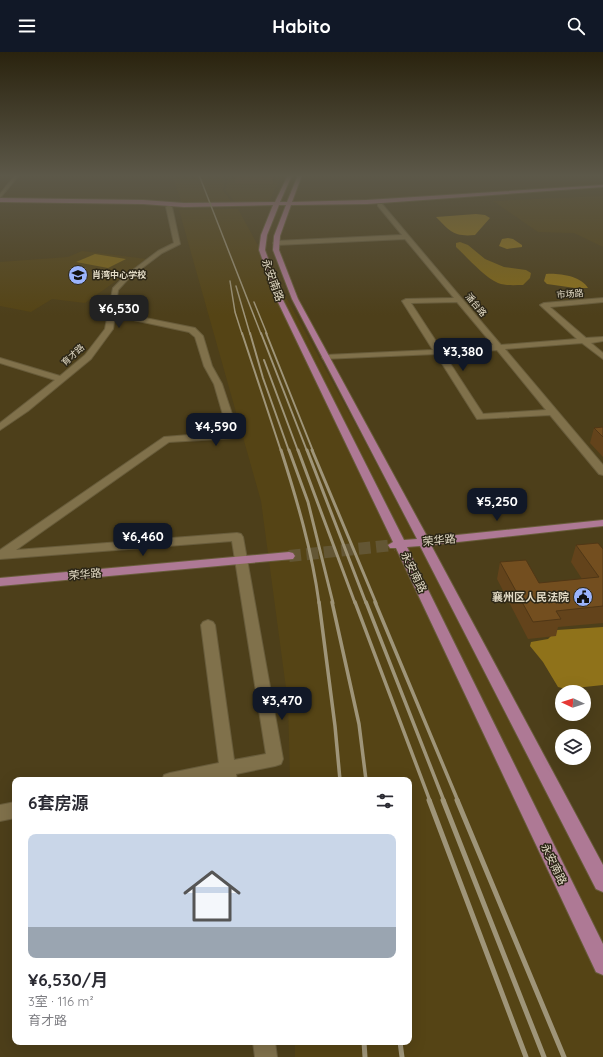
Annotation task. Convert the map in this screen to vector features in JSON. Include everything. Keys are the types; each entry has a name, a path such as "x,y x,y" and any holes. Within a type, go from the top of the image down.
{"main road":[{"name":"永安南路","path":"272,222 264,235 262,250 280,300 397,544 603,965"},
{"name":"永安南路","path":"279,222 276,250 295,299 603,883"},
{"name":"荣华路","path":"397,544 603,523"},
{"name":"荣华路","path":"0,582 289,556"}],"street":[{"name":"育才路","path":"0,427 25,409 88,357 109,329 116,289 127,277 160,252 177,244 172,222"},
{"name":"潘台路","path":"394,222 603,472"},
{"path":"276,243 406,237"},
{"path":"459,300 406,301 480,417 552,412"},
{"name":"市场路","path":"584,341 544,305 603,300"},
{"path":"0,555 168,439 234,435 218,384 208,366 199,336 192,330 111,313"},
{"path":"326,357 438,352 603,340"},
{"path":"584,341 603,357"},
{"path":"0,360 60,380"},
{"path":"0,555 237,537 275,759 228,774 199,777"},
{"path":"208,625 228,774"},
{"path":"0,813 12,811"},
{"path":"264,1045 266,1057"}],"shaded area":[{"path":"182,222 245,222 358,429 603,895 603,1057 295,1057 295,1045 412,1045 412,777 290,777 288,703 261,501"},
{"path":"441,222 487,222 475,235 457,234"},
{"path":"523,222 603,222 603,247 574,233 538,232"},
{"path":"502,239 513,239 522,245 522,247 507,249 499,246"},
{"path":"460,242 468,245 485,259 504,267 526,270 531,273 530,278 523,285 507,285 498,283 482,272 456,247 456,243"},
{"name":"肖湾中心学校","path":"82,251 147,259 85,303 52,299 31,312 0,306 0,262 68,257"},
{"path":"95,254 126,259 108,268 76,262"},
{"path":"546,274 557,274 575,278 585,284 588,288 575,288 547,284 544,281"},
{"path":"603,627 603,685 591,686 591,685 557,685 543,662 530,646 531,642 548,639 557,630"}],"building":[{"path":"603,427 603,437 594,428"},
{"path":"598,543 603,549 603,606 556,611 561,619 533,622 500,562 526,560 539,583 599,577 576,545"}],"tunnel":[{"path":"289,556 394,545"}],"railway":[{"path":"217,222 261,334"},
{"path":"230,281 235,312 242,334"},
{"path":"236,286 250,334"},
{"path":"254,302 267,334"},
{"path":"242,333 281,451"},
{"path":"250,333 263,378 289,451"},
{"path":"261,333 307,451"},
{"path":"266,333 313,451"},
{"path":"264,360 298,451"},
{"path":"281,450 303,526 319,603"},
{"path":"289,450 308,502 333,603"},
{"path":"298,450 355,603"},
{"path":"307,450 366,603"},
{"path":"312,450 376,603"},
{"path":"319,602 335,726 340,777"},
{"path":"332,602 359,724 366,777"},
{"path":"355,602 430,801"},
{"path":"366,602 444,801"},
{"path":"375,602 458,801"},
{"path":"429,800 526,1057"},
{"path":"443,800 544,1057"},
{"path":"457,800 564,1057"},
{"path":"364,1045 365,1057"},
{"path":"400,1045 402,1057"}],"place":[{"name":"肖湾中心学校","path":"78,275"},
{"name":"襄州区人民法院","path":"583,597"}]}
